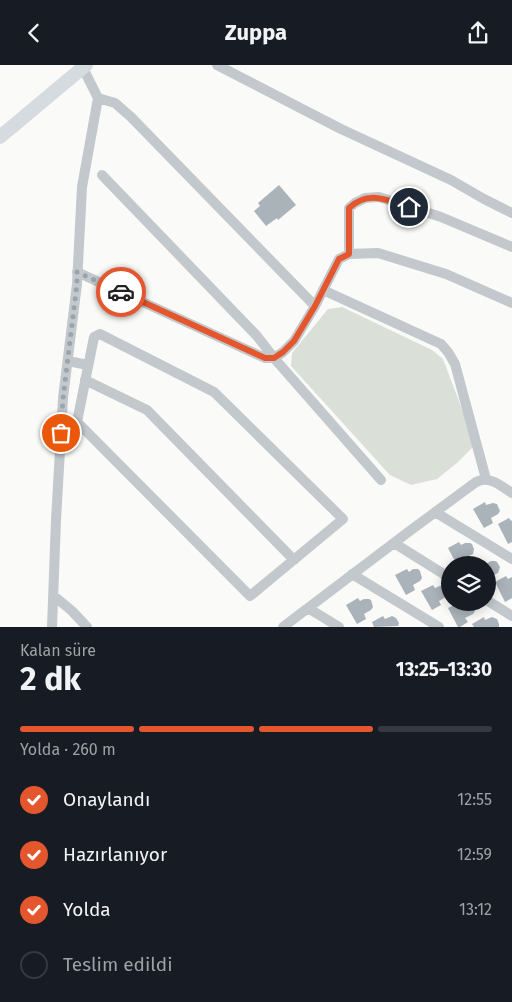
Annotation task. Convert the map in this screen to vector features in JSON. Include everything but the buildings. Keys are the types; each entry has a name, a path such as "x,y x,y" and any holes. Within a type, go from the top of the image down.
{"street":[{"path":"217,65 341,129 451,180 512,213"},
{"path":"0,137 85,67 98,98 82,187 77,284 63,398 52,627"},
{"path":"98,98 115,103 131,117 315,306"},
{"path":"102,175 257,336 381,481"},
{"path":"349,254 349,208 365,198 379,197 441,217 512,247"},
{"path":"77,272 265,358 274,358 294,341 315,306 339,259 349,254 378,253 446,273 512,303"},
{"path":"323,290 441,344 448,352 454,364 486,479"},
{"path":"100,334 214,391 343,519 250,596 77,422 85,380 94,337 100,334"},
{"path":"68,361 88,365"},
{"path":"85,380 147,410 294,560"},
{"path":"283,627 480,480 493,481 512,493"},
{"path":"435,512 512,559"},
{"path":"394,543 441,572"},
{"path":"352,575 439,627"},
{"path":"54,595 87,627"},
{"path":"496,606 512,616"},
{"path":"308,608 339,627"}],"shaded area":[{"path":"342,307 432,350 443,359 474,446 437,479 411,485 390,475 291,366 292,353 328,309"}],"way so far":[{"path":"61,433 77,272 121,292"}],"route":[{"path":"121,292 265,358 274,358 294,341 315,306 339,259 349,254 349,208 365,198 379,197 409,207"}]}
